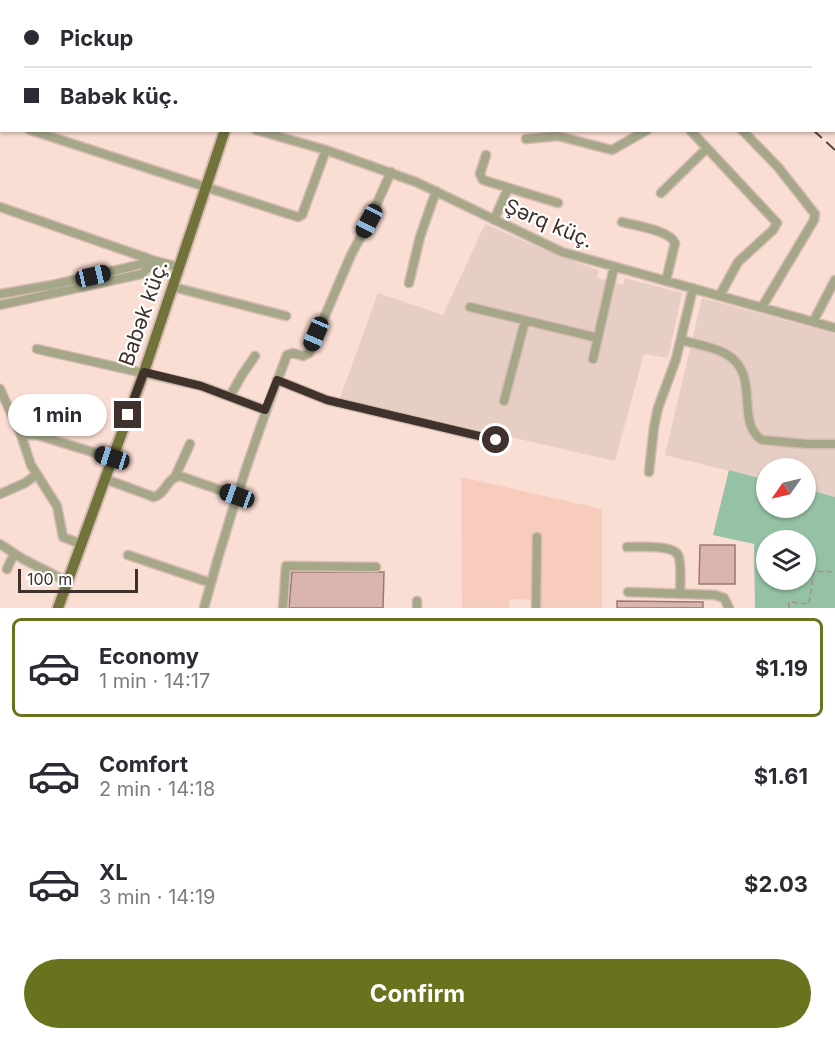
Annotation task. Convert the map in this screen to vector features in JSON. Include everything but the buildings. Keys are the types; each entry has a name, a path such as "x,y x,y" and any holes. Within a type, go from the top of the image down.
{"main road":[{"name":"Babək küç.","path":"58,608 144,372 224,132"}],"street":[{"path":"36,132 206,188 301,216 326,150"},
{"name":"Şərq küç.","path":"263,132 391,172 436,191 562,252 835,328"},
{"path":"526,139 558,136 612,150 644,132"},
{"path":"692,132 777,223 773,230 738,262 720,295"},
{"path":"744,132 778,167 815,214 814,220 762,307"},
{"path":"661,193 707,148"},
{"path":"486,155 480,177 483,180 558,203"},
{"path":"204,608 265,410 287,355 293,353 303,356 309,353 343,272 391,172"},
{"path":"494,220 508,188"},
{"path":"409,283 420,237 436,191"},
{"path":"0,207 151,260 179,267"},
{"path":"622,222 666,234 674,240 666,281"},
{"path":"0,294 52,285 151,260"},
{"path":"0,305 142,274 151,260"},
{"path":"593,359 614,267"},
{"path":"813,322 835,280"},
{"path":"173,286 286,316"},
{"path":"649,472 658,408 681,340 693,288"},
{"path":"470,307 598,339"},
{"path":"504,401 525,321"},
{"path":"681,340 725,353 738,364 747,386 749,422 762,440 835,444"},
{"path":"37,349 201,386 265,410"},
{"path":"230,396 255,356"},
{"path":"277,380 327,400 496,440"},
{"path":"0,389 4,405 21,435 36,475 57,506 63,537 81,544"},
{"path":"21,435 37,435 112,458"},
{"path":"175,477 190,444"},
{"path":"0,494 25,483 36,475"},
{"path":"105,479 154,497 162,494 171,479 180,476 237,496"},
{"path":"536,608 537,537"},
{"path":"0,544 14,554 68,582"},
{"path":"627,547 669,548 676,552 680,558 680,594"},
{"path":"7,568 14,554"},
{"path":"128,555 211,583"},
{"path":"283,608 286,566 376,567"},
{"path":"628,592 721,597 727,602 729,608"}],"path":[{"path":"789,608 789,602 809,604 814,572 835,572"}],"shaded area":[{"path":"485,224 558,256 599,270 597,278 623,285 625,278 682,293 668,358 644,354 615,461 340,398 378,293 443,315"},
{"path":"702,298 835,334 835,497 816,492 816,458 756,458 756,478 665,455"},
{"path":"461,477 602,509 602,608 539,608 539,600 509,599 509,608 462,608"}],"green space":[{"path":"729,470 756,477 756,518 816,518 816,492 835,497 835,608 755,608 754,544 713,535"}],"waterway":[{"path":"100,278 141,270"},
{"path":"0,300 32,292"}],"railway":[{"path":"815,132 835,150"}],"route":[{"path":"128,415 144,372 201,386 265,410 277,380 327,400 496,440"}]}
